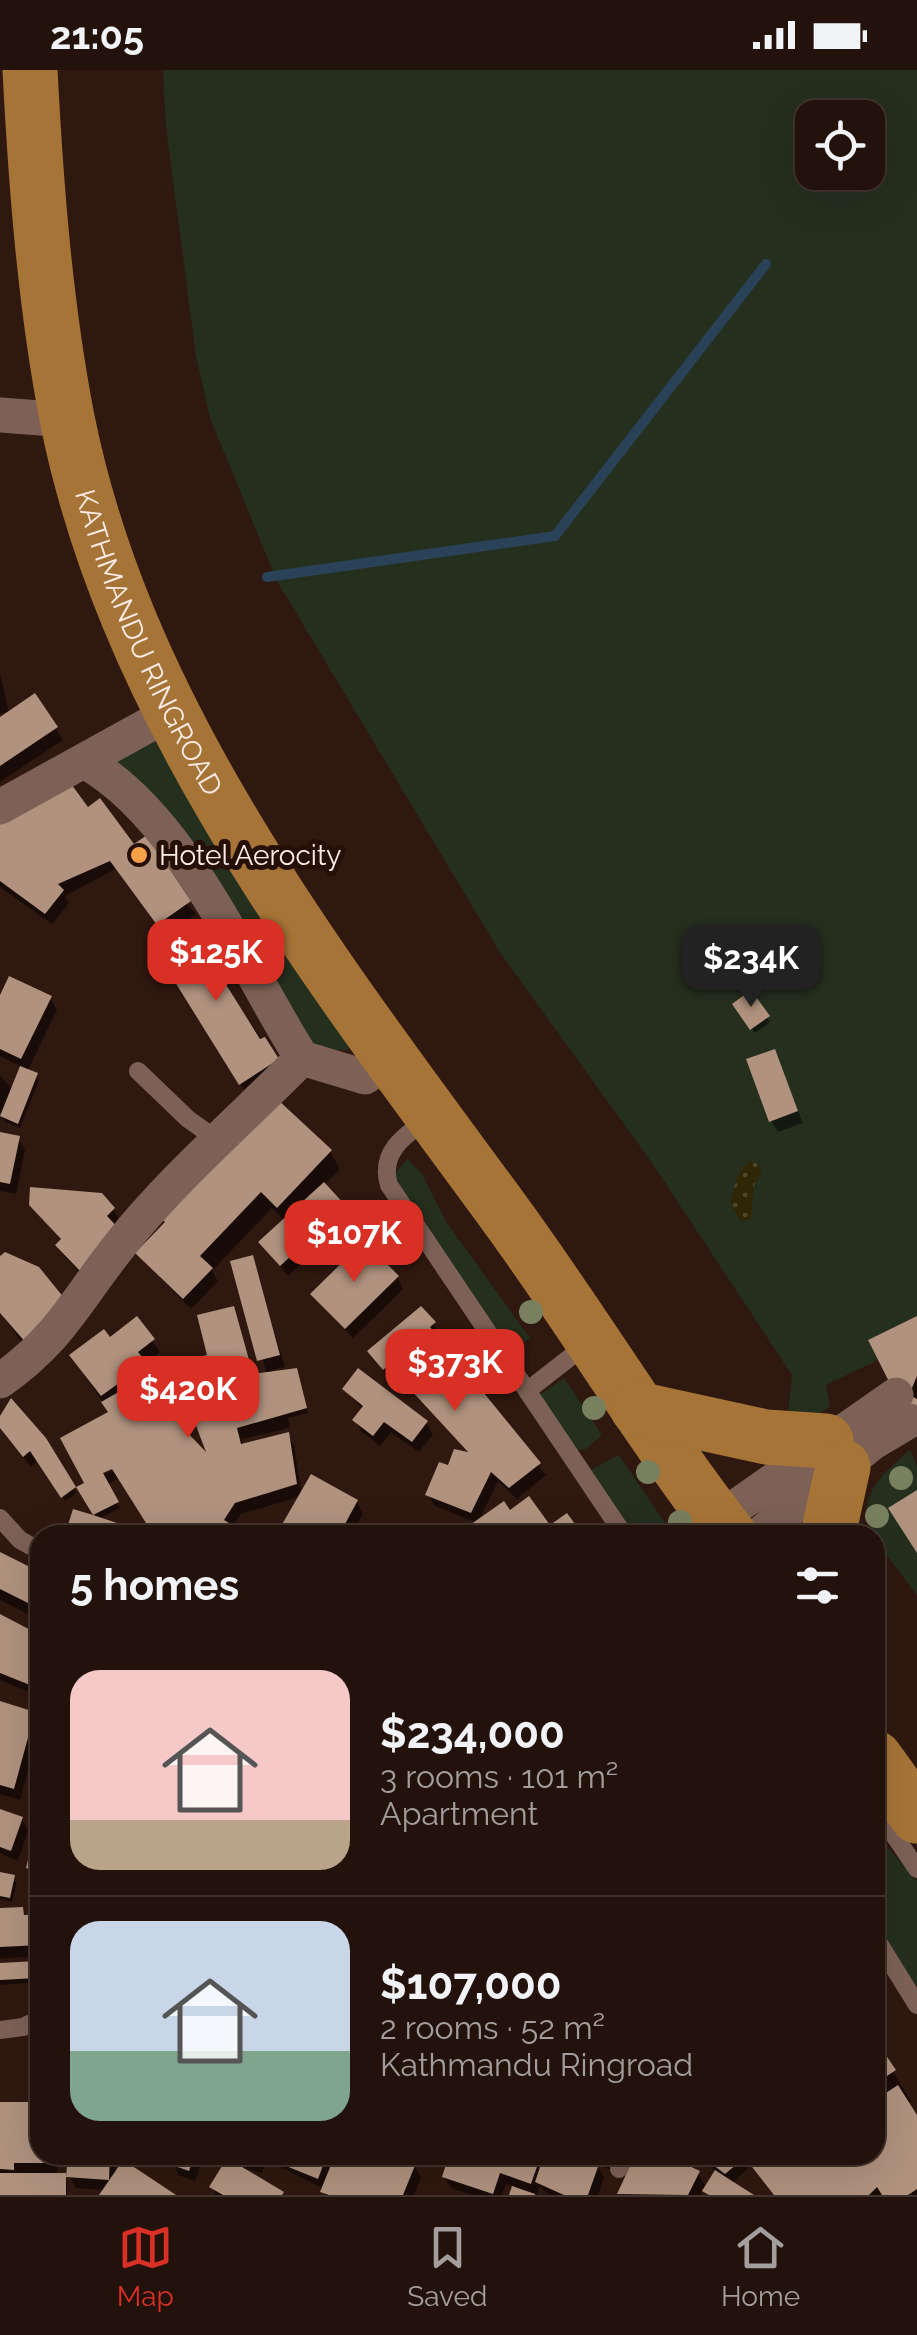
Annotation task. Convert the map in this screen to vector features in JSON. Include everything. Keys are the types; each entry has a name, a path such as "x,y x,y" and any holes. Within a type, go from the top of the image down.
{"highway":[{"name":"KATHMANDU RINGROAD","path":"30,70 36,176 68,420 127,615 170,712 268,876 390,1060 506,1216 638,1409 731,1525"},
{"path":"638,1409 834,1454 829,1525"},
{"path":"885,1772 917,1816"}],"street":[{"path":"0,415 68,420"},
{"path":"0,807 170,712"},
{"path":"84,761 113,777 149,813 210,903 302,1058 364,1077 390,1060"},
{"path":"0,1382 38,1354 74,1313 120,1244 302,1058"},
{"path":"742,1525 908,1400"}],"lane":[{"path":"138,1071 220,1142"},
{"path":"431,1117 409,1132 388,1155 384,1168 389,1185 617,1525"},
{"path":"526,1391 592,1340"},
{"path":"0,1518 30,1546"},
{"path":"885,1823 917,1869"},
{"path":"885,1953 917,2005"},
{"path":"0,2030 30,2024"}],"green space":[{"path":"163,70 917,70 917,1316 868,1340 878,1360 826,1385 830,1407 786,1432 792,1375 652,1163 501,954 277,581 210,418 196,356 166,128"},
{"path":"157,732 356,1045 346,1050 314,1050 119,777 112,747"},
{"path":"407,1159 422,1174 447,1223 530,1338 514,1351 443,1261 393,1176"},
{"path":"564,1378 602,1435 586,1449 572,1451 539,1401 541,1394"},
{"path":"910,1450 917,1466 917,1596 885,1552 885,1525 870,1525 868,1521 867,1506 873,1489"},
{"path":"619,1455 666,1525 616,1525 583,1474"},
{"path":"885,1844 917,1881 917,1993 885,1939"}],"sand":[{"path":"749,1161 759,1164 762,1174 754,1185 751,1220 740,1221 730,1201 738,1175"}],"building":[{"path":"35,693 58,727 0,766 0,717"},
{"path":"63,773 88,807 100,798 134,844 147,835 191,901 157,925 110,861 58,884 64,890 45,914 0,881 0,820"},
{"path":"204,924 224,955 212,962 260,1039 265,1037 279,1059 239,1085 157,953"},
{"path":"9,976 52,996 21,1059 0,1049 0,995"},
{"path":"751,990 770,1016 750,1030 732,1004"},
{"path":"775,1049 798,1111 769,1122 746,1059"},
{"path":"20,1066 38,1073 18,1124 0,1116"},
{"path":"276,1098 332,1150 277,1208 261,1192 200,1256 213,1268 183,1299 135,1253 165,1222 161,1218"},
{"path":"0,1132 20,1136 10,1184 0,1182"},
{"path":"324,1182 346,1206 280,1266 258,1242"},
{"path":"30,1187 102,1193 115,1208 107,1216 122,1232 80,1271 55,1245 61,1239 29,1205"},
{"path":"364,1241 399,1276 345,1329 310,1294"},
{"path":"5,1252 39,1267 69,1304 34,1352 0,1313 0,1256"},
{"path":"253,1255 280,1355 257,1361 230,1261"},
{"path":"234,1306 253,1374 297,1368 307,1408 237,1428 241,1444 289,1432 297,1484 235,1503 224,1520 232,1525 150,1525 112,1469 103,1473 119,1502 93,1515 76,1487 84,1483 60,1438 108,1412 101,1402 152,1373 184,1429 206,1452 182,1389 173,1399 151,1368 207,1355 197,1315"},
{"path":"421,1306 436,1322 430,1327 541,1463 509,1488 491,1472 471,1513 425,1495 439,1462 448,1465 454,1449 468,1452 398,1376 402,1373 392,1362 383,1370 367,1351"},
{"path":"137,1316 155,1339 138,1352 151,1368 126,1387 122,1381 101,1396 69,1355 104,1329 110,1337"},
{"path":"917,1316 917,1376 909,1395 917,1399 917,1437 868,1340"},
{"path":"358,1368 428,1421 412,1442 384,1422 373,1436 352,1420 363,1406 342,1389"},
{"path":"11,1398 46,1438 76,1487 61,1498 30,1451 23,1457 0,1428 0,1416"},
{"path":"311,1474 358,1500 344,1525 282,1525"},
{"path":"917,1490 917,1553 888,1508"},
{"path":"529,1496 550,1525 470,1525 504,1501 510,1510"},
{"path":"73,1509 122,1525 68,1525"},
{"path":"567,1513 576,1525 550,1525"},
{"path":"0,1552 30,1567 30,1604 0,1589"},
{"path":"0,1614 30,1630 30,1685 0,1673"},
{"path":"0,1701 30,1710 30,1730 14,1789 0,1785"},
{"path":"0,1809 23,1817 11,1851 0,1847"},
{"path":"0,1872 15,1875 10,1898 0,1896"},
{"path":"23,1907 24,1915 30,1915 30,1946 0,1947 0,1908"},
{"path":"30,1961 30,1978 0,1980 0,1963"},
{"path":"885,2054 896,2070 885,2077"},
{"path":"898,2085 917,2115 917,2189 908,2195 882,2195 877,2187 869,2195 774,2195 751,2165 885,2165 885,2093"},
{"path":"0,2102 30,2102 30,2163 14,2163 14,2170 0,2169"},
{"path":"67,2165 110,2165 109,2180 66,2177"},
{"path":"120,2165 131,2165 176,2195 99,2195"},
{"path":"223,2165 239,2165 284,2192 223,2195 209,2187"},
{"path":"286,2165 323,2165 318,2179"},
{"path":"331,2165 415,2165 403,2195 320,2192"},
{"path":"446,2165 538,2165 531,2184 500,2173 493,2194 442,2177"},
{"path":"541,2165 599,2165 588,2195 564,2195 535,2182"},
{"path":"630,2165 687,2165 700,2171 688,2195 617,2194"},
{"path":"713,2165 736,2165 725,2174"},
{"path":"715,2170 754,2195 709,2195 702,2191"},
{"path":"0,2173 66,2173 66,2195 0,2195"},
{"path":"512,2186 535,2194 535,2195 509,2195"}],"waterway":[{"path":"267,577 555,536 766,264"}],"place":[{"name":"Hotel Aerocity","path":"139,855"}]}
